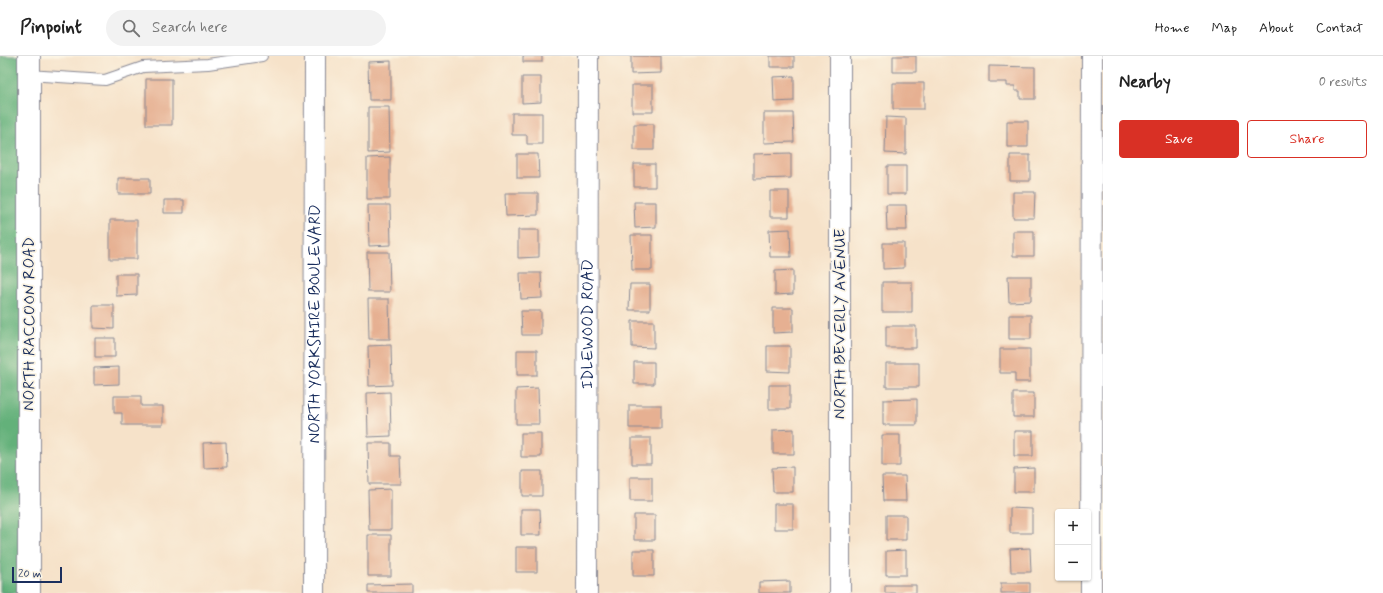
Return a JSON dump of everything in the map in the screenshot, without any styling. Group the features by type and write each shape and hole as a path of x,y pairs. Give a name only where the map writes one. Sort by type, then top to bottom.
{"street":[{"name":"NORTH YORKSHIRE BOULEVARD","path":"314,593 315,56"},
{"name":"IDLEWOOD ROAD","path":"588,56 588,593"},
{"name":"NORTH BEVERLY AVENUE","path":"840,56 840,593"},
{"path":"1091,593 1092,56"},
{"name":"NORTH RACCOON ROAD","path":"29,66 29,593"}],"lane":[{"path":"29,66 105,80 143,66 208,64 262,56"}],"green space":[{"path":"0,56 29,56 29,593 0,593"}],"building":[{"path":"523,56 542,56 542,62 523,62"},
{"path":"631,56 661,56 661,73 631,74"},
{"path":"770,56 794,56 794,67 770,67"},
{"path":"893,56 916,56 916,72 893,72"},
{"path":"391,61 391,100 369,100 368,62"},
{"path":"989,66 1035,67 1035,99 1020,99 1020,91 1015,91 1015,86 1007,86 1007,82 989,82"},
{"path":"794,76 794,101 774,102 773,77"},
{"path":"522,77 541,77 541,102 522,103"},
{"path":"146,79 172,79 172,125 146,125"},
{"path":"893,83 924,83 924,109 893,109"},
{"path":"632,85 653,85 653,112 632,112"},
{"path":"368,107 389,107 390,152 368,153"},
{"path":"512,113 542,113 542,144 527,144 527,135 512,135"},
{"path":"764,113 793,113 794,142 764,143"},
{"path":"886,117 906,118 906,154 885,153"},
{"path":"1007,121 1028,121 1028,147 1007,147"},
{"path":"634,124 654,124 654,150 634,150"},
{"path":"791,153 791,178 754,179 754,154"},
{"path":"517,154 538,154 539,178 517,178"},
{"path":"1010,155 1030,155 1030,181 1010,181"},
{"path":"390,157 390,199 367,199 367,158"},
{"path":"634,164 655,164 655,187 634,187"},
{"path":"887,166 906,166 906,194 887,194"},
{"path":"118,178 150,178 150,194 118,194"},
{"path":"770,191 789,191 789,217 770,217"},
{"path":"1013,192 1035,192 1034,218 1013,218"},
{"path":"505,193 538,193 538,215 506,216"},
{"path":"164,200 184,200 184,213 164,213"},
{"path":"634,202 656,202 656,227 635,228"},
{"path":"368,205 390,205 391,245 369,246"},
{"path":"886,205 906,205 907,230 887,230"},
{"path":"110,220 137,220 137,259 110,259"},
{"path":"790,229 791,257 770,257 769,230"},
{"path":"518,230 539,230 539,257 518,258"},
{"path":"1013,231 1034,231 1034,256 1013,256"},
{"path":"631,235 652,235 652,270 632,270"},
{"path":"883,243 904,243 904,268 883,269"},
{"path":"367,252 389,252 390,292 368,292"},
{"path":"793,270 793,294 775,295 775,271"},
{"path":"520,273 541,273 542,298 521,299"},
{"path":"116,274 137,274 137,295 116,296"},
{"path":"1008,276 1031,276 1031,301 1009,302"},
{"path":"882,282 912,282 912,312 882,312"},
{"path":"630,284 650,284 650,310 629,310"},
{"path":"368,299 389,299 390,339 369,339"},
{"path":"93,305 114,305 114,329 93,328"},
{"path":"773,308 793,308 793,332 773,333"},
{"path":"521,311 541,311 541,335 522,335"},
{"path":"1009,315 1031,315 1031,339 1009,339"},
{"path":"632,321 654,321 654,348 632,347"},
{"path":"886,326 916,326 916,348 886,348"},
{"path":"95,338 115,338 115,357 95,357"},
{"path":"391,345 392,385 369,386 368,346"},
{"path":"767,346 790,346 790,372 767,371"},
{"path":"1000,349 1030,349 1030,382 1015,382 1015,373 1000,373"},
{"path":"517,350 537,350 537,375 517,375"},
{"path":"634,362 654,362 654,384 634,384"},
{"path":"886,363 919,363 919,387 886,387"},
{"path":"119,367 119,384 94,385 94,368"},
{"path":"769,385 790,385 790,409 769,409"},
{"path":"538,388 539,424 516,424 516,389"},
{"path":"390,392 391,436 368,437 367,393"},
{"path":"1013,393 1034,393 1034,417 1013,417"},
{"path":"114,396 141,396 141,406 163,406 163,425 122,425 122,413 114,413"},
{"path":"917,399 917,425 883,425 883,400"},
{"path":"629,405 661,405 661,428 629,428"},
{"path":"794,429 794,454 773,454 773,430"},
{"path":"1014,431 1033,431 1033,456 1014,456"},
{"path":"521,433 541,433 541,457 521,457"},
{"path":"882,435 900,435 900,466 882,466"},
{"path":"632,438 651,438 651,464 632,464"},
{"path":"226,442 227,467 204,468 203,443"},
{"path":"368,443 391,443 391,456 400,456 401,484 369,484"},
{"path":"793,467 793,492 773,492 772,468"},
{"path":"1034,468 1034,492 1014,492 1014,469"},
{"path":"522,471 542,471 542,496 522,496"},
{"path":"882,476 905,476 906,501 883,501"},
{"path":"630,477 652,477 652,501 630,501"},
{"path":"391,489 391,530 369,530 368,490"},
{"path":"774,504 793,504 793,529 774,529"},
{"path":"1010,508 1032,509 1032,533 1010,533"},
{"path":"521,509 540,509 541,535 521,535"},
{"path":"634,515 655,515 655,540 634,540"},
{"path":"886,515 906,515 906,540 886,540"},
{"path":"368,535 391,535 391,576 368,576"},
{"path":"516,547 537,547 537,572 516,572"},
{"path":"1030,548 1031,572 1011,572 1010,549"},
{"path":"633,550 654,550 654,576 633,576"},
{"path":"906,550 906,575 886,575 886,551"},
{"path":"790,581 790,593 759,593 759,582"},
{"path":"1001,583 1030,583 1030,593 1001,593"},
{"path":"412,584 412,593 368,593 368,585"},
{"path":"885,585 916,585 916,593 885,593"}]}
